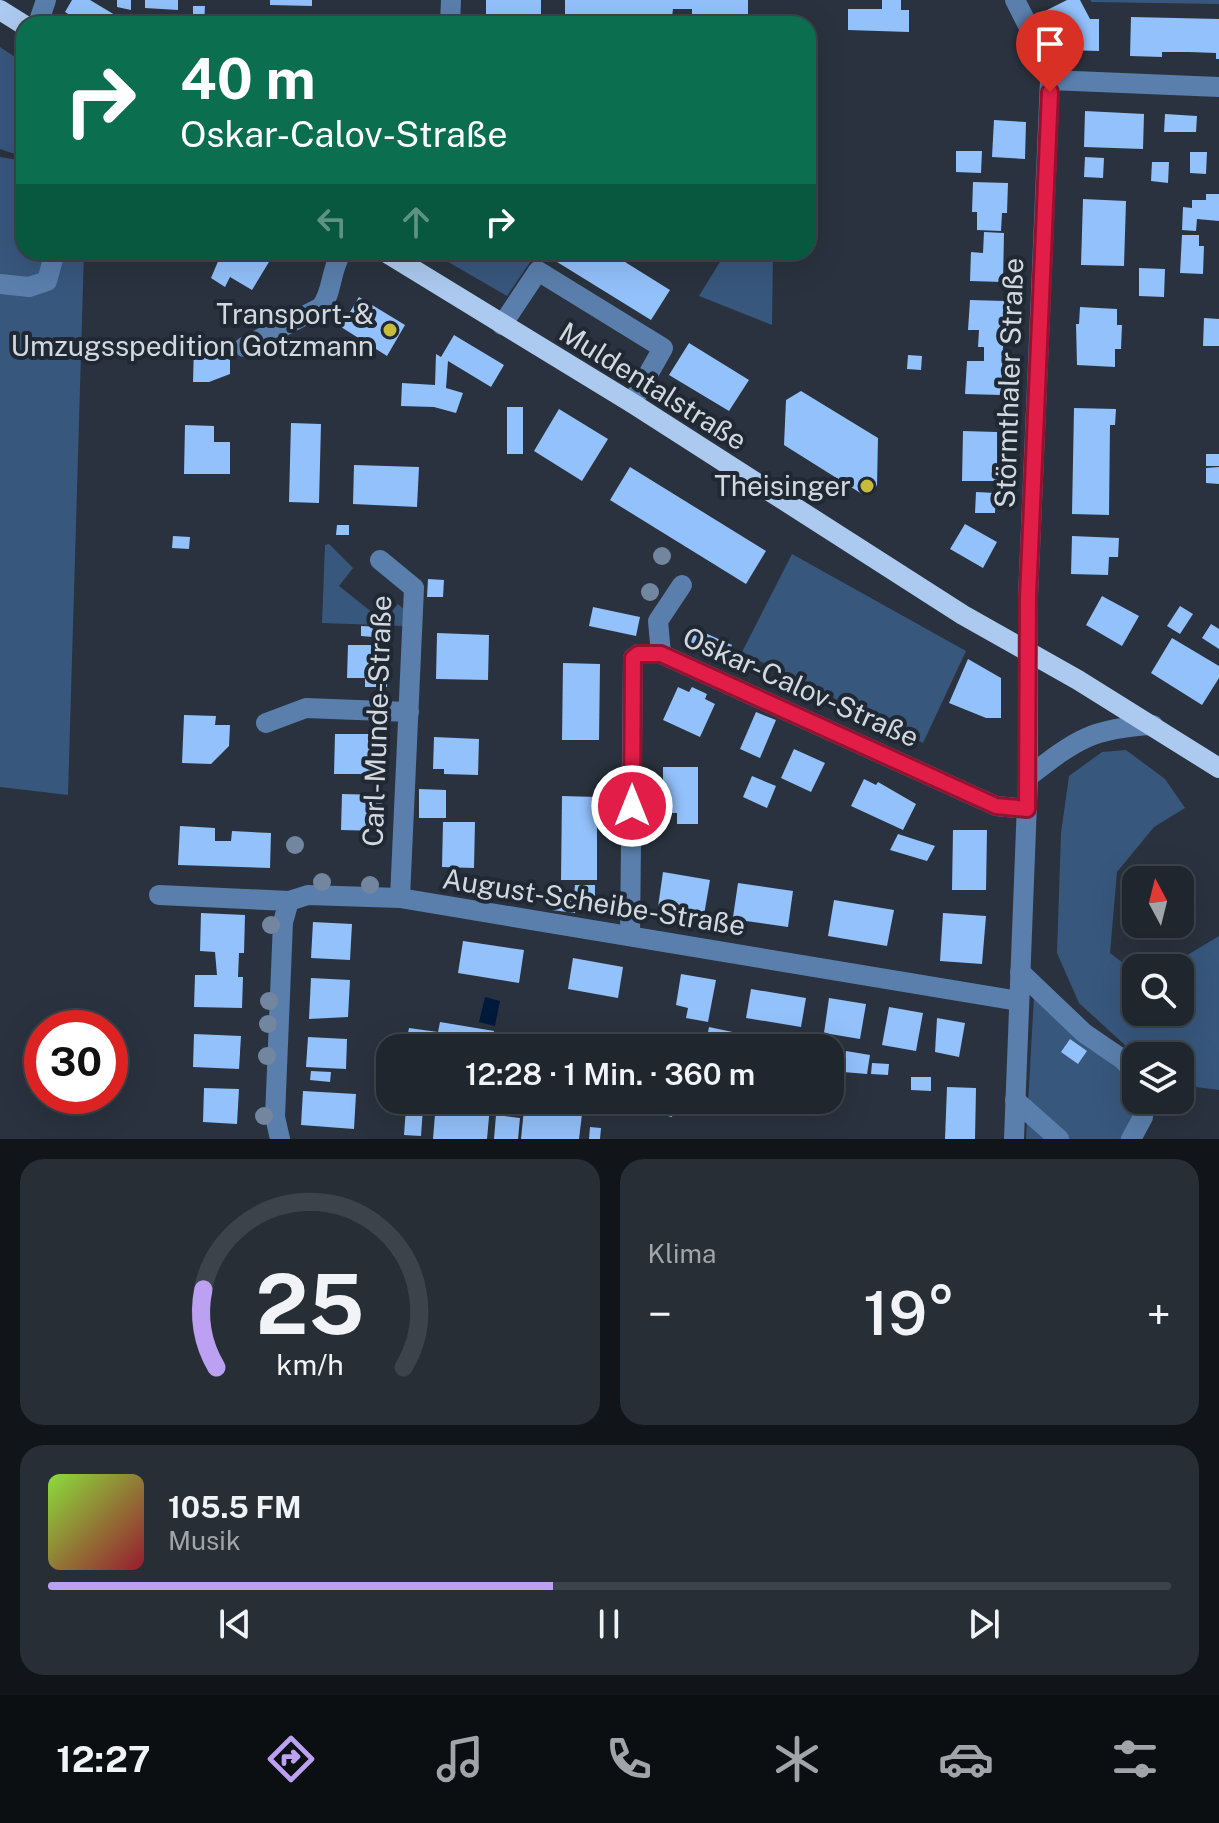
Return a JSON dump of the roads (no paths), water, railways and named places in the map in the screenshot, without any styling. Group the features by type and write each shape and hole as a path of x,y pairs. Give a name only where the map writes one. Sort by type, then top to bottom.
{"main road":[{"name":"Muldentalstraße","path":"398,260 632,403 883,565 1218,764"}],"street":[{"name":"Störmthaler Straße","path":"1014,1139 1050,80 1042,53 1015,0"},
{"path":"1050,80 1219,87"},
{"path":"0,284 29,287 47,281 53,260"},
{"path":"244,347 321,307 328,298 331,274 338,260"},
{"path":"502,325 538,271 663,348 632,403"},
{"name":"Carl-Munde-Straße","path":"380,560 414,588 400,898"},
{"path":"661,654 658,621 682,585"},
{"name":"Oskar-Calov-Straße","path":"630,936 633,658 638,654 661,654 983,801 996,806 1027,809"},
{"path":"266,723 306,708 409,712"},
{"path":"1028,777 1090,734 1115,727 1153,725"},
{"name":"August-Scheibe-Straße","path":"159,895 289,901 308,895 400,898 1018,1001"},
{"path":"280,1139 275,1117 283,922 289,901"},
{"path":"1020,972 1084,1033 1122,1059"},
{"path":"1015,1100 1059,1139"},
{"path":"1131,1139 1143,1114"}],"place":[{"name":"Transport- & Umzugsspedition Gotzmann","path":"390,330"},
{"name":"Theisinger","path":"867,486"}]}
